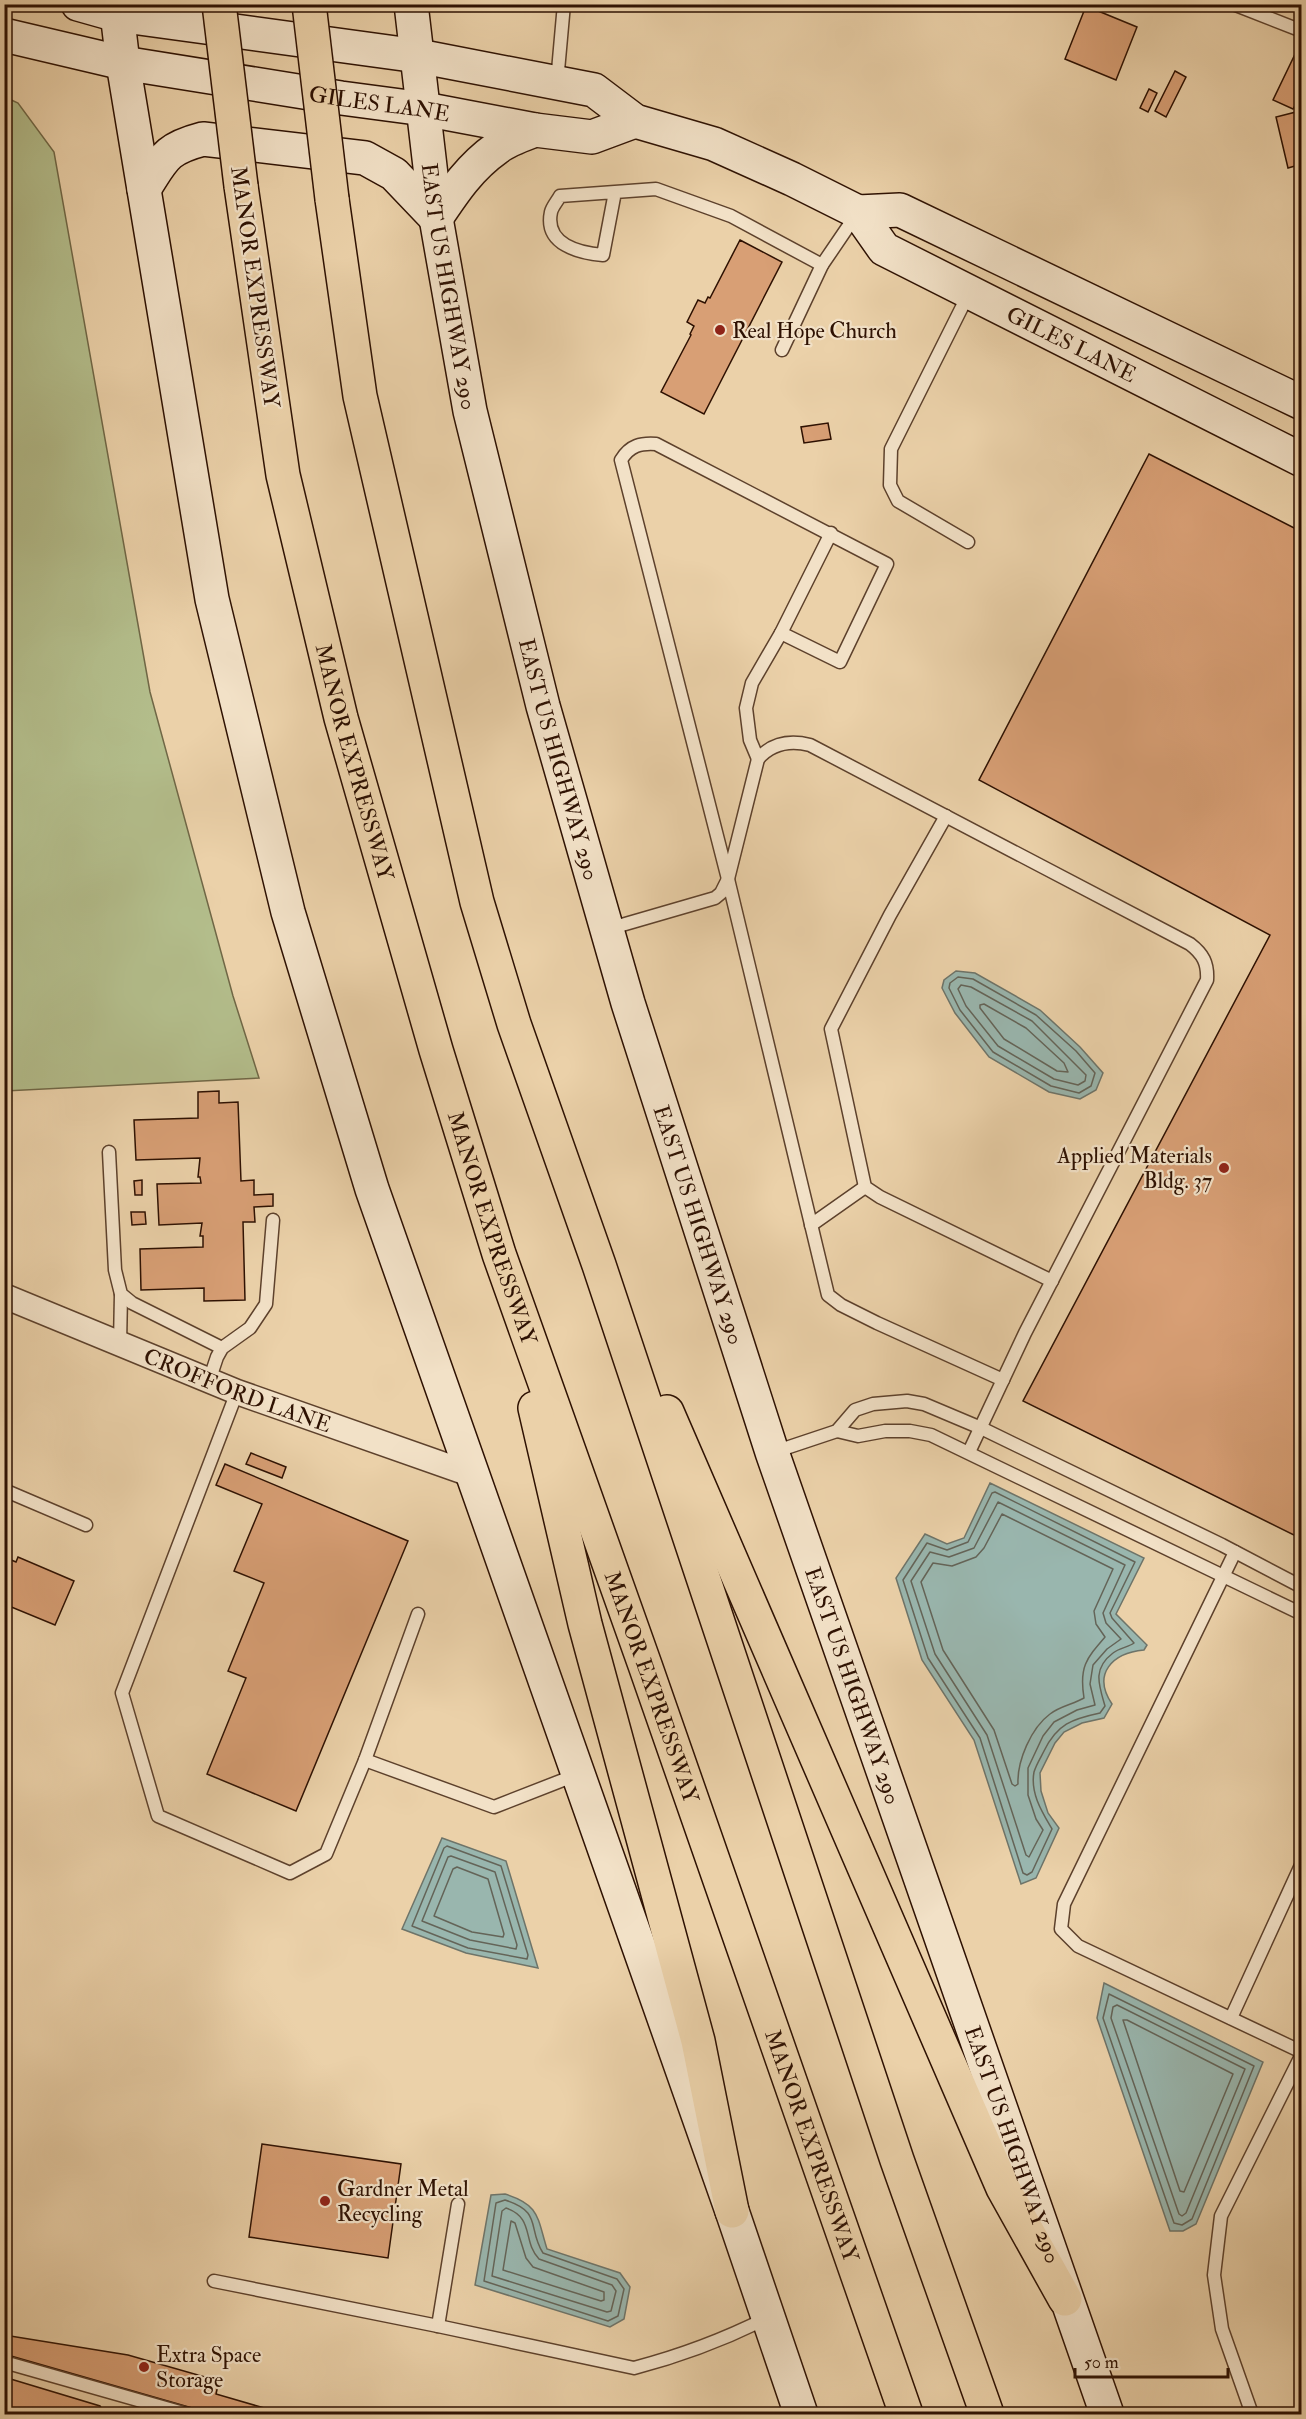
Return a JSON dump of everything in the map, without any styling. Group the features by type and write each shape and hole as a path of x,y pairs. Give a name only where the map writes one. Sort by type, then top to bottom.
{"highway":[{"name":"MANOR EXPRESSWAY","path":"219,4 241,186 283,476 341,718 429,1027 499,1254 645,1665 906,2415"},
{"path":"309,4 332,199 360,396 477,902 514,1024 599,1264 893,2149 987,2415"},
{"path":"499,1254 585,1624 698,2042 732,2211"},
{"path":"599,1264 696,1474 1004,2188 1065,2299"}],"main road":[{"name":"GILES LANE","path":"78,4 418,56 594,90 635,121 714,144 858,212 885,249 1302,460"},
{"name":"EAST US HIGHWAY 290","path":"411,4 436,218 470,411 543,706 628,1003 772,1452 1107,2415"},
{"path":"116,10 212,600 288,912 372,1189 732,2211 801,2415"},
{"name":"GILES LANE","path":"4,35 123,63 424,109 534,130 592,137 635,121"},
{"path":"144,189 165,156 180,145 203,139 365,158 394,174 436,218 462,179 478,163 498,146 534,130"},
{"name":"GILES LANE","path":"858,212 900,210 1302,403"}],"street":[{"name":"CROFFORD LANE","path":"4,1296 237,1392 473,1475"}],"lane":[{"path":"557,83 564,4"},
{"path":"1233,4 1302,31"},
{"path":"615,192 603,255 583,253 563,245 552,227 551,212 560,195 656,189 731,216 822,265"},
{"path":"782,350 822,265 858,212"},
{"path":"968,542 898,501 890,485 890,464 891,449 969,292"},
{"path":"780,633 840,662 887,564 656,444 640,443 626,452 621,459 728,879 828,1295 841,1305 1003,1380"},
{"path":"758,759 750,740 746,708 752,683 831,533"},
{"path":"607,929 715,898 721,893 728,879 758,759 775,746 796,741 810,745 1190,944 1199,951 1208,968 1207,980 1052,1281 969,1452"},
{"path":"946,816 890,915 831,1029 865,1187 880,1197 1052,1281"},
{"path":"109,1152 115,1270 121,1294 120,1344"},
{"path":"811,1225 865,1187"},
{"path":"209,1381 222,1348 250,1328 266,1304 273,1220"},
{"path":"121,1294 132,1303 222,1348"},
{"path":"237,1392 123,1693 158,1816 290,1873 326,1854 365,1760 418,1614"},
{"path":"837,1431 855,1410 891,1402 924,1404 981,1428 1302,1587"},
{"path":"772,1452 837,1431 858,1436 885,1431 909,1431 931,1435 1302,1614"},
{"path":"4,1490 86,1525"},
{"path":"1235,1552 1064,1904 1061,1929 1078,1946 1302,2053 1221,2216 1214,2276 1222,2329 1252,2415"},
{"path":"365,1760 494,1807 577,1774"},
{"path":"1231,2018 1302,1863"},
{"path":"438,2326 458,2204"},
{"path":"214,2281 634,2368 676,2356 768,2318"},
{"path":"4,2362 187,2415"}],"green space":[{"path":"5,97 18,103 54,152 150,692 233,996 259,1078 5,1091"}],"water":[{"path":"956,971 975,973 1040,1010 1080,1047 1103,1073 1096,1090 1080,1099 1049,1092 989,1057 955,1013 942,988 944,980"},
{"path":"990,1483 1144,1558 1116,1614 1147,1645 1144,1650 1123,1655 1108,1667 1104,1683 1112,1704 1104,1718 1082,1723 1064,1732 1055,1743 1040,1773 1041,1791 1048,1813 1059,1828 1036,1878 1021,1884 974,1740 922,1660 896,1578 925,1534 947,1544 964,1538"},
{"path":"442,1838 506,1861 538,1968 466,1953 402,1929"},
{"path":"1104,1983 1263,2062 1196,2224 1183,2231 1170,2231 1097,2018"},
{"path":"505,2194 531,2208 539,2220 547,2249 620,2273 630,2287 624,2319 610,2327 475,2285 491,2195"}],"building":[{"path":"1086,6 1137,27 1116,80 1065,59"},
{"path":"1298,48 1302,50 1302,93 1293,109 1273,100"},
{"path":"1175,71 1186,77 1166,117 1155,111"},
{"path":"1149,89 1157,93 1148,112 1140,108"},
{"path":"1296,112 1302,133 1302,164 1288,168 1276,117"},
{"name":"Real Hope Church","path":"740,240 782,262 704,414 661,392 691,335 694,326 687,322 698,300 705,303 708,297 710,298"},
{"path":"828,423 831,439 804,443 801,427"},
{"name":"Applied Materials Bldg. 37","path":"1149,454 1302,532 1302,1539 1023,1401 1270,935 979,780"},
{"path":"219,1091 219,1103 238,1102 241,1181 254,1180 254,1195 273,1194 273,1206 254,1207 255,1222 243,1222 245,1300 204,1301 204,1288 141,1290 140,1249 203,1247 203,1236 200,1236 202,1223 159,1225 157,1184 201,1183 198,1177 200,1158 136,1160 134,1120 198,1118 198,1092"},
{"path":"142,1180 142,1195 135,1195 134,1181"},
{"path":"131,1212 145,1212 146,1224 132,1225"},
{"path":"251,1453 286,1467 282,1478 246,1464"},
{"path":"225,1464 408,1541 296,1811 207,1774 246,1678 228,1671 264,1583 234,1571 262,1504 216,1485"},
{"path":"4,1557 16,1562 18,1557 74,1581 55,1625 4,1604"},
{"name":"Gardner Metal Recycling","path":"262,2144 401,2164 388,2258 249,2237"},
{"path":"4,2335 128,2355 219,2381 216,2394 285,2414 213,2414 4,2354"},
{"path":"4,2377 100,2406 105,2414 4,2414"}],"place":[{"name":"Real Hope Church","path":"720,330"},
{"name":"Applied Materials Bldg. 37","path":"1224,1168"},
{"name":"Gardner Metal Recycling","path":"325,2201"},
{"name":"Extra Space Storage","path":"144,2367"}]}
